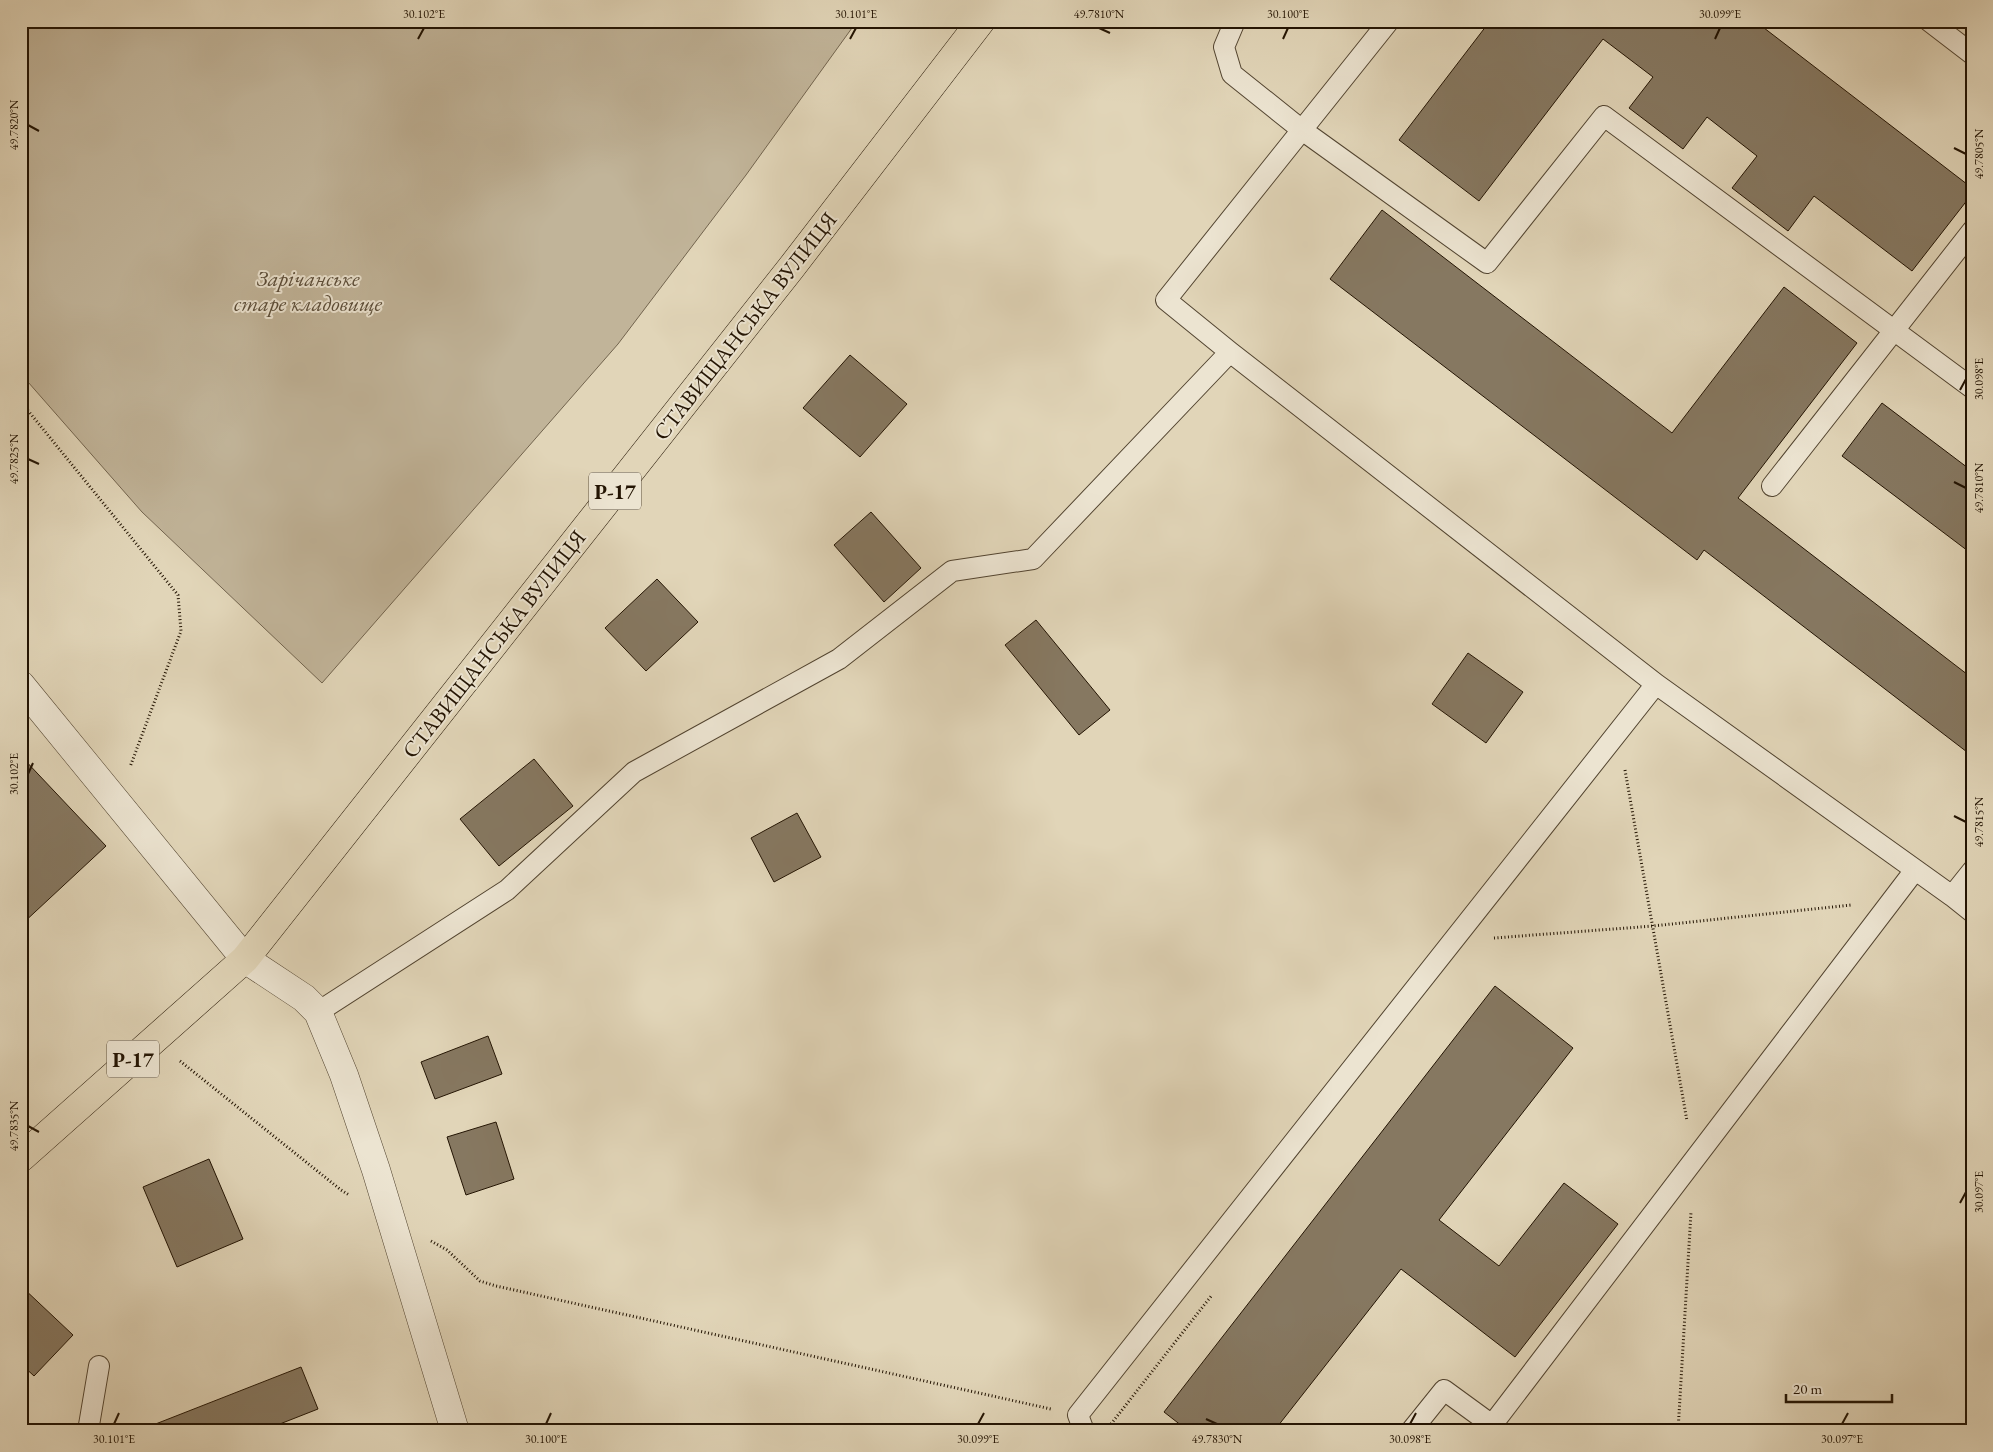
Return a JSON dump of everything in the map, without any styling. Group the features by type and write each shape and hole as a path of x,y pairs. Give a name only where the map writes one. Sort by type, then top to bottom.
{"main road":[{"name":"СТАВИЩАНСЬКА ВУЛИЦЯ","path":"21,1158 245,959 791,268 981,21"}],"street":[{"path":"21,685 245,959 304,998 318,1012 344,1075 455,1431"}],"lane":[{"path":"1235,21 1224,47 1232,74 1302,130 1487,263 1604,116 1972,388"},
{"path":"1389,21 1166,300 1656,684 1972,912"},
{"path":"1928,21 1972,54"},
{"path":"1772,486 1892,330 1972,231"},
{"path":"318,1012 507,890 634,772 839,659 952,571 1033,560 1230,352"},
{"path":"1081,1423 1656,684"},
{"path":"1411,1431 1444,1390 1492,1425 1915,870"},
{"path":"1952,896 1972,871"},
{"path":"88,1431 99,1366"}],"path":[{"path":"21,402 178,596 182,631 117,802"},
{"path":"1618,731 1694,1159"},
{"path":"1494,938 1653,926 1891,901"},
{"path":"154,1040 341,1190 447,1250 480,1281 1081,1423"},
{"path":"1678,1431 1691,1209"}],"green space":[{"name":"Зарічанське старе кладовище","path":"21,21 857,21 746,175 618,344 322,683 142,512 21,374"}],"building":[{"path":"1490,21 1755,21 1972,188 1972,194 1912,271 1814,196 1788,231 1732,188 1757,156 1707,117 1683,149 1629,108 1653,77 1603,39 1479,201 1399,140"},
{"path":"1382,210 1672,433 1784,287 1857,343 1738,498 1972,678 1972,745 1967,752 1704,550 1697,560 1330,279"},
{"path":"850,355 907,404 860,457 803,408"},
{"path":"1882,403 1972,471 1972,554 1842,456"},
{"path":"871,512 921,568 884,602 834,545"},
{"path":"657,579 698,622 646,671 605,628"},
{"path":"1036,620 1110,710 1079,735 1005,645"},
{"path":"1468,653 1523,692 1486,743 1432,704"},
{"path":"21,756 106,846 21,925"},
{"path":"534,759 573,806 499,866 460,819"},
{"path":"797,813 821,857 774,882 751,838"},
{"path":"1495,986 1573,1048 1439,1220 1499,1266 1564,1183 1618,1224 1515,1357 1401,1269 1274,1431 1179,1431 1182,1426 1164,1412"},
{"path":"488,1036 502,1074 435,1099 421,1062"},
{"path":"496,1122 514,1179 466,1195 447,1137"},
{"path":"209,1159 243,1239 177,1267 143,1187"},
{"path":"21,1286 73,1335 34,1376 21,1364"},
{"path":"301,1367 318,1409 262,1431 156,1431 153,1425"}]}
